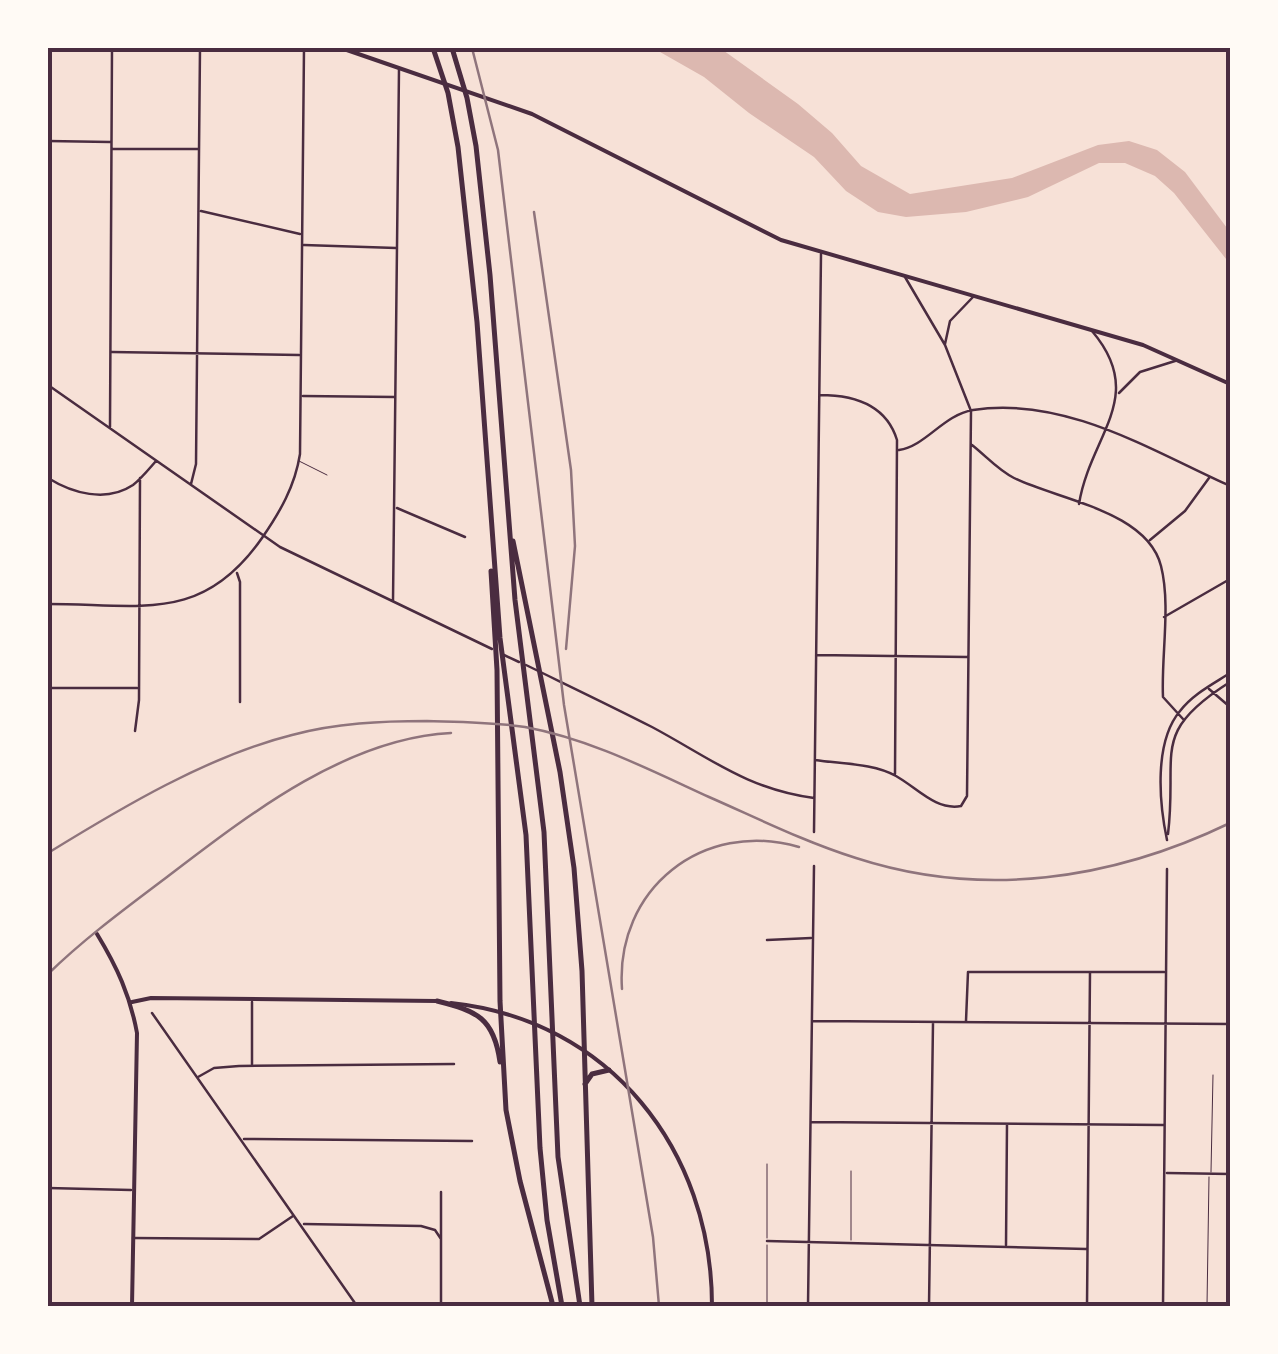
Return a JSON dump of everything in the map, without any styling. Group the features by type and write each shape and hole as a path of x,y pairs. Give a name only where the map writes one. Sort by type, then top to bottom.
{"highway":[{"path":"434,48 458,147 477,322 500,638 526,836 542,1166 562,1306"},
{"path":"452,48 467,98 488,256 510,536 544,832 558,1157 580,1306"},
{"path":"490,498 505,1096"},
{"path":"510,536 516,548 569,831 582,971 592,1306"},
{"path":"437,1001 471,1011 488,1025 498,1043 520,1181 553,1306"},
{"path":"584,1087 592,1074 609,1070"}],"main road":[{"path":"341,48 517,107 774,238 1143,345 1230,384"},
{"path":"97,934 132,1002 137,1054 132,1306"},
{"path":"132,1002 151,998 437,1001 501,1011 568,1040 609,1070 670,1142 695,1194 710,1257 712,1306"}],"street":[{"path":"110,428 112,48"},
{"path":"190,485 196,464 200,48"},
{"path":"48,604 162,604 196,598 237,572 284,506 299,461 304,48"},
{"path":"366,56 369,48"},
{"path":"393,602 399,67"},
{"path":"48,142 112,142"},
{"path":"112,149 199,150"},
{"path":"198,210 302,234"},
{"path":"302,246 398,248"},
{"path":"814,832 821,253"},
{"path":"815,760 895,776 926,797 950,807 961,806 967,796 970,410 945,346 904,277"},
{"path":"945,346 950,321 974,297"},
{"path":"1091,330 1114,365 1118,394"},
{"path":"110,352 300,355"},
{"path":"1080,504 1085,480 1118,394 1140,372 1156,364 1178,361"},
{"path":"48,386 263,536 577,690 756,785 777,793 814,798"},
{"path":"819,395 856,398 876,408 894,430 899,450 895,776"},
{"path":"300,396 397,397"},
{"path":"899,450 970,410 1026,409 1105,429 1230,486"},
{"path":"970,444 1016,480 1124,522 1149,541 1162,571 1163,698 1183,718"},
{"path":"48,478 66,490 92,495 121,490 156,461"},
{"path":"1149,541 1185,511 1210,477"},
{"path":"135,731 140,478"},
{"path":"396,507 465,537"},
{"path":"237,572 240,702"},
{"path":"1163,618 1230,579"},
{"path":"816,656 968,657"},
{"path":"1230,673 1177,714 1166,738 1163,758 1167,840 1171,752 1183,718 1230,682"},
{"path":"48,688 138,688"},
{"path":"1208,688 1230,708"},
{"path":"808,1306 814,866"},
{"path":"1163,1306 1167,869"},
{"path":"767,940 812,938"},
{"path":"1087,1306 1090,972"},
{"path":"966,1023 966,973 1166,972"},
{"path":"252,999 252,1065"},
{"path":"152,1012 357,1306"},
{"path":"812,1021 1230,1024"},
{"path":"930,1306 933,1022"},
{"path":"198,1077 214,1068 252,1065 454,1064"},
{"path":"810,1122 1165,1125"},
{"path":"1006,1247 1007,1124"},
{"path":"240,1139 472,1141"},
{"path":"1164,1173 1230,1174"},
{"path":"48,1188 133,1190"},
{"path":"440,1306 441,1192"},
{"path":"132,1238 259,1239 294,1215"},
{"path":"300,1224 421,1226 435,1230 441,1239"},
{"path":"767,1241 1088,1249"}],"lane":[{"path":"299,461 327,474"},
{"path":"1207,1306 1213,1075"},
{"path":"767,1164 767,1306"},
{"path":"851,1171 851,1243"}],"shaded area":[{"path":"653,48 720,48 798,104 832,133 861,166 910,194 1012,178 1098,145 1129,141 1157,150 1185,172 1230,232 1230,264 1174,193 1155,176 1125,163 1099,163 1028,197 966,212 906,217 878,212 846,191 814,157 704,77"}],"railway":[{"path":"472,48 498,150 564,705 653,1237 659,1306"},
{"path":"534,212 571,470 575,546 566,649"},
{"path":"48,853 135,801 260,744 342,725 393,721 489,723 549,732 619,756 837,852 903,871 951,878 999,880 1093,870 1185,843 1230,823"},
{"path":"48,974 198,854 300,784 374,749 412,738 451,733"},
{"path":"622,989 624,953 633,921 650,893 672,870 699,853 730,843 764,841 799,847"}]}
